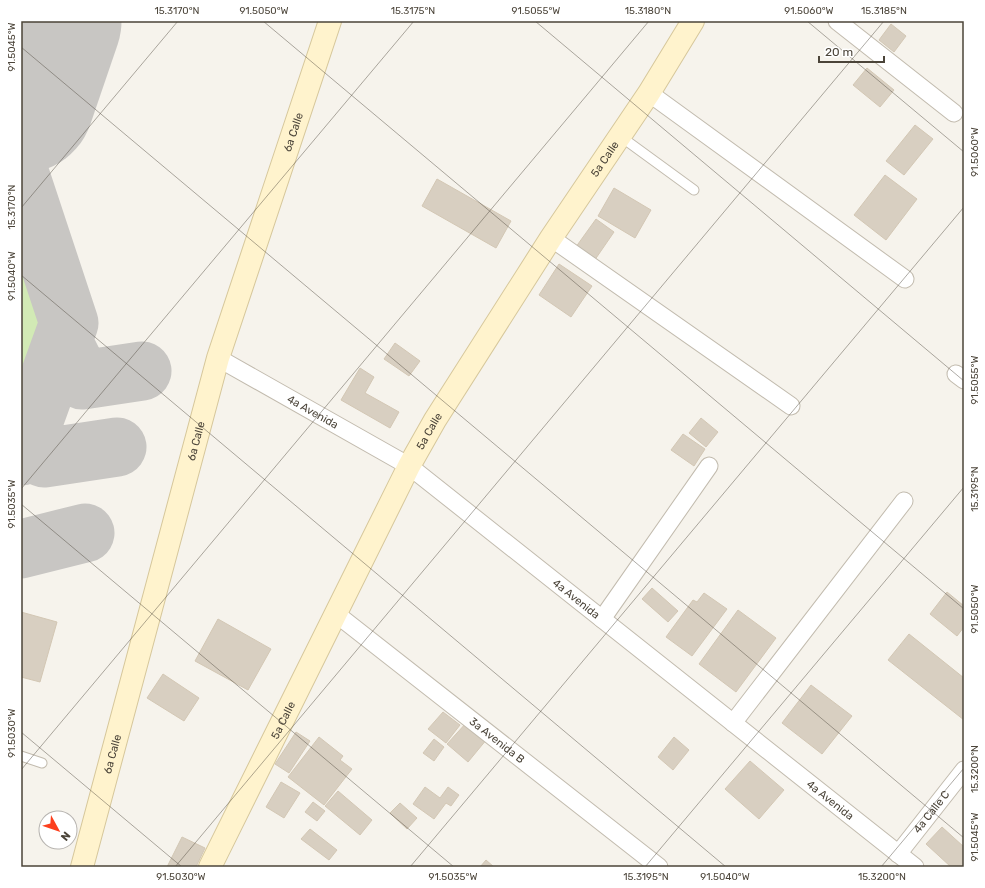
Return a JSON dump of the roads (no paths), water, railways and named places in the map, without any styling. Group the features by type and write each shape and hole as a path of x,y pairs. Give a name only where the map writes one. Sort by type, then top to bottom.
{"main road":[{"name":"6a Calle","path":"82,867 218,358 330,21"},
{"name":"5a Calle","path":"210,867 335,613 409,466 435,420 551,238 649,93 693,21"}],"street":[{"path":"837,21 954,113"},
{"path":"649,93 905,279"},
{"path":"551,238 791,406"},
{"name":"4a Avenida","path":"218,358 409,466 915,867"},
{"path":"602,619 709,466"},
{"path":"733,723 904,501"},
{"name":"3a Avenida B","path":"335,613 659,867"},
{"name":"4a Calle C","path":"898,854 964,770"}],"lane":[{"path":"620,136 694,190"},
{"path":"21,756 42,764"}]}
